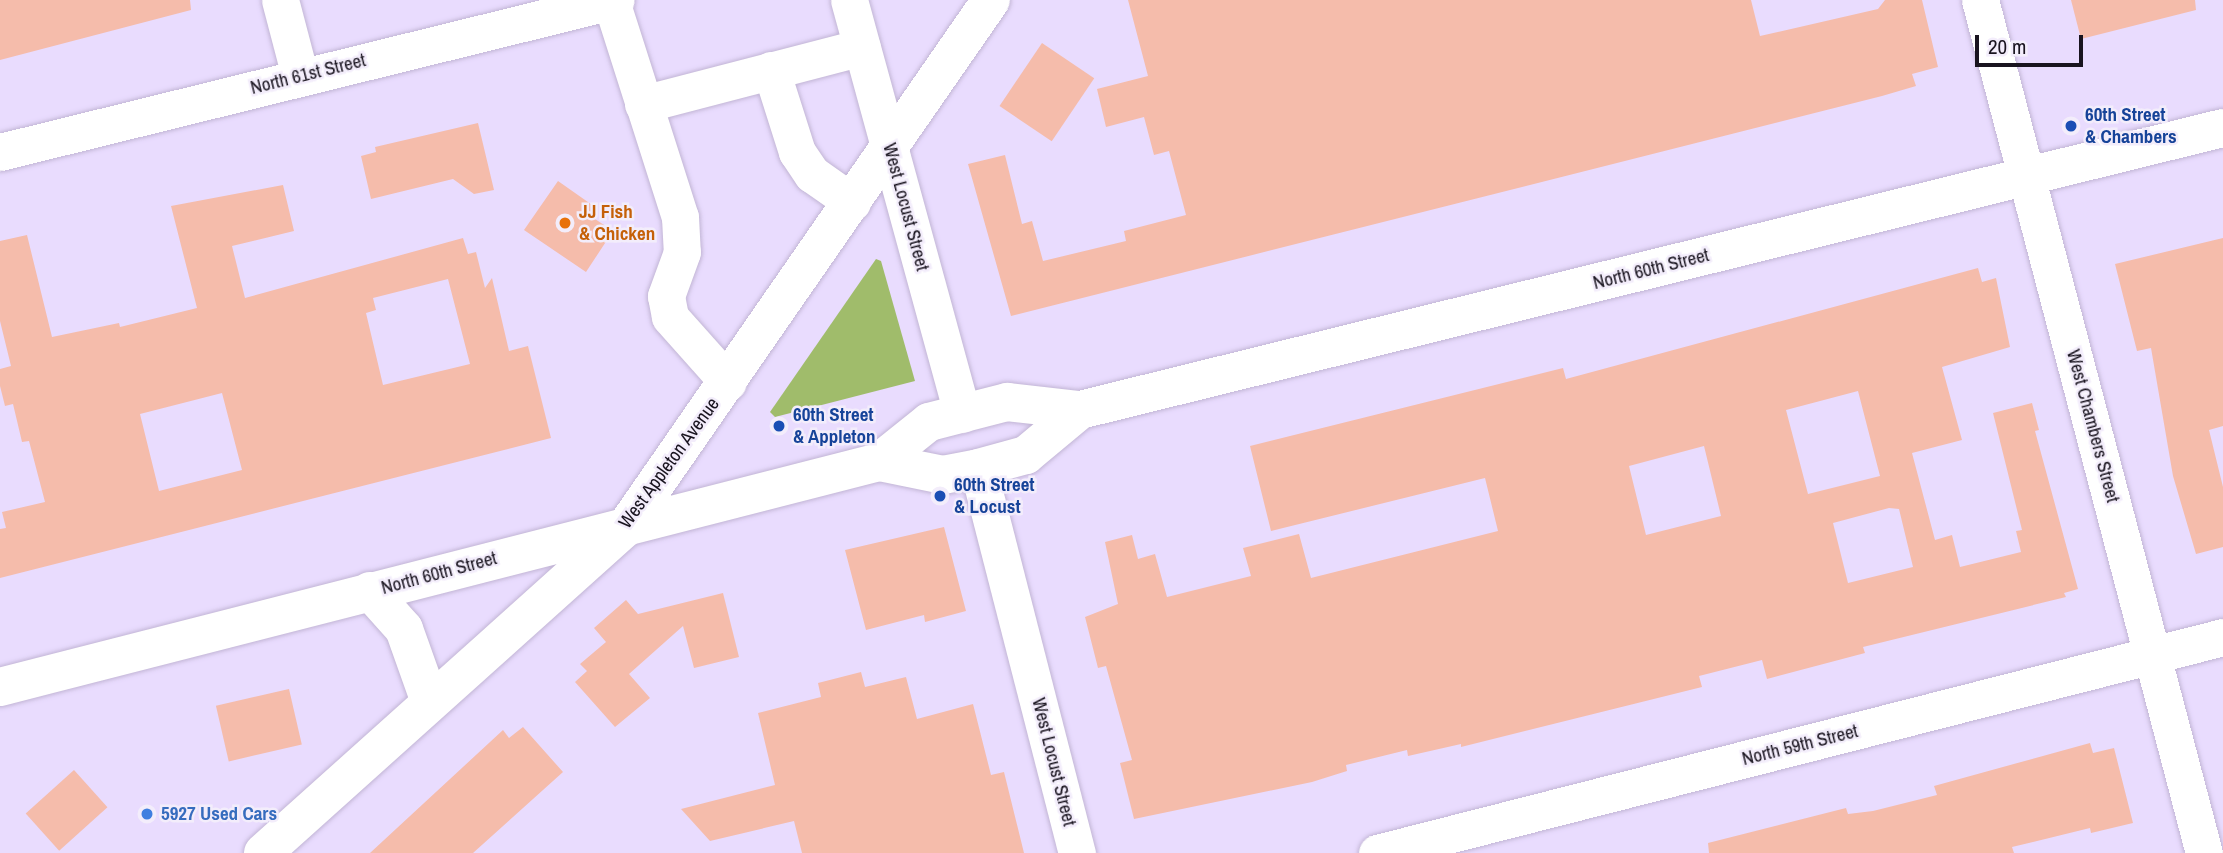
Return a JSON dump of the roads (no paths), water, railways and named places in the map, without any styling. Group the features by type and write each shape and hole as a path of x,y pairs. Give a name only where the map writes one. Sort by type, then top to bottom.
{"main road":[{"name":"West Appleton Avenue","path":"263,853 625,528 852,202 888,143 991,0"},
{"name":"North 60th Street","path":"0,687 879,462 929,422 1007,402 1080,410 2223,128"},
{"name":"North 60th Street","path":"879,462 943,475 978,468 1026,455 1080,410"},
{"path":"370,591 404,629 430,702"}],"street":[{"path":"280,0 300,76"},
{"name":"West Locust Street","path":"849,0 962,414"},
{"name":"West Chambers Street","path":"1980,0 2154,654 2204,853"},
{"path":"595,3 643,104 680,217 682,252 666,296 670,317 728,382"},
{"name":"North 61st Street","path":"0,152 595,3"},
{"path":"643,104 862,47"},
{"path":"771,70 797,152 812,174 852,202"},
{"name":"West Locust Street","path":"978,468 1077,853"},
{"name":"North 59th Street","path":"1377,853 2223,638"}],"place":[{"name":"60th Street & Chambers","path":"2071,126"},
{"name":"JJ Fish & Chicken","path":"565,223"},
{"name":"60th Street & Appleton","path":"779,426"},
{"name":"60th Street & Locust","path":"940,496"},
{"name":"5927 Used Cars","path":"147,814"}]}
